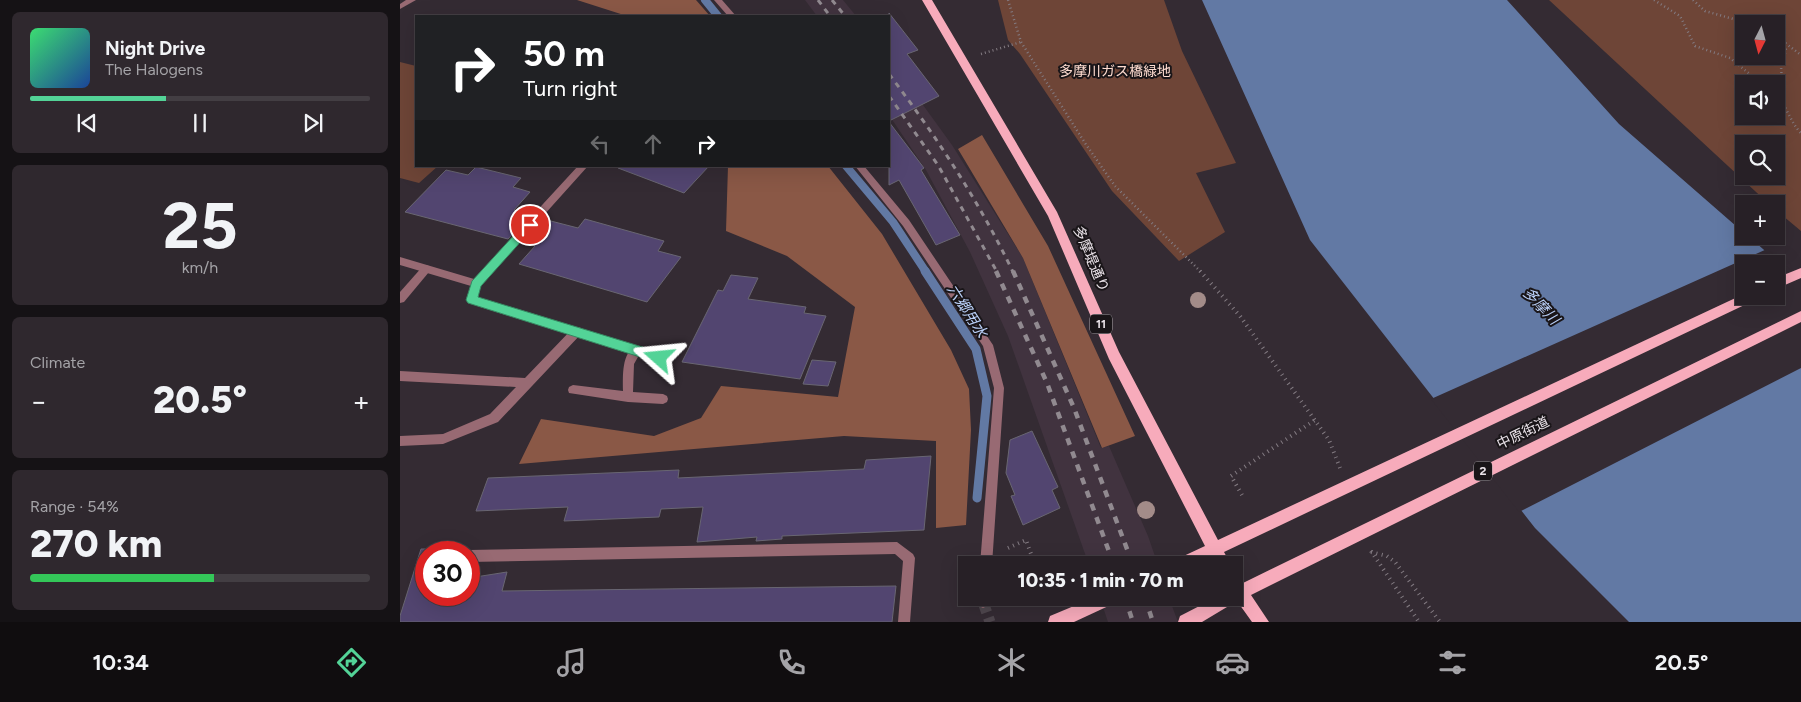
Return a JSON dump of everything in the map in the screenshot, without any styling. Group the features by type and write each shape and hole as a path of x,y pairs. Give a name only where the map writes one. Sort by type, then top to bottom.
{"main road":[{"name":"多摩堤通り","path":"927,0 1053,215 1071,252 1114,355 1191,500 1218,556"},
{"path":"1785,280 1801,273"},
{"name":"中原街道","path":"1199,556 1735,303"},
{"name":"中原街道","path":"1243,588 1801,316"},
{"path":"1243,602 1261,622"},
{"path":"1056,622 1092,606"},
{"name":"中原街道","path":"1186,622 1212,606"}],"street":[{"path":"400,7 412,0"},
{"path":"718,0 731,15"},
{"path":"583,167 476,284 472,300 659,358"},
{"path":"860,167 906,223 988,345 999,388 986,556"},
{"path":"400,261 476,284"},
{"path":"400,299 426,268"},
{"path":"400,441 442,439 494,418 577,331"},
{"path":"628,397 629,364 637,350"},
{"path":"400,376 527,383"},
{"path":"573,390 663,399"},
{"path":"480,556 897,548 909,558 904,622"}],"path":[{"path":"1008,0 1021,42 1085,143 1115,186 1187,256 1240,316 1329,440 1343,477"},
{"path":"1654,0 1680,16 1695,46 1730,58 1751,75"},
{"path":"1693,0 1705,10 1735,19"},
{"path":"975,56 1021,42"},
{"path":"1785,43 1801,55"},
{"path":"1785,106 1793,127 1801,133"},
{"path":"1242,495 1231,476 1315,420"},
{"path":"996,556 1026,540 1032,556"},
{"path":"1367,542 1371,552 1419,622"},
{"path":"1371,552 1387,556 1395,562 1440,622"}],"shaded area":[{"path":"577,0 696,0 709,15 624,15"},
{"path":"805,0 843,0 855,15 816,15"},
{"path":"890,59 952,145 1023,258 1101,448 1109,446 1155,556 1086,556 1008,336 970,252 926,170 890,116"},
{"path":"982,135 1048,246 1135,436 1102,448 1023,258 958,149"},
{"path":"728,167 829,167 882,234 951,350 969,389 971,430 966,525 936,528 936,441 844,436 519,464 541,419 654,436 701,418 721,386 838,397 855,307 787,256 726,231"},
{"path":"1103,606 1172,606 1178,622 1108,622"}],"green space":[{"name":"多摩川ガス橋緑地","path":"998,0 1164,0 1182,51 1236,163 1196,173 1225,232 1179,261 1112,191 1020,54 1008,40"},
{"path":"1549,0 1801,0 1801,231 1785,218 1785,195 1759,195 1749,185 1785,185 1785,135 1735,135 1735,172"},
{"path":"400,62 415,66 415,167 437,167 419,183 400,178"}],"water":[{"name":"多摩川","path":"1202,0 1507,0 1619,124 1735,225 1735,245 1758,245 1770,255 1735,255 1735,305 1785,305 1785,268 1801,282 1801,622 1629,622 1535,528 1310,240"}],"pier":[{"path":"1767,249 1774,255 1754,255"},
{"path":"1735,263 1735,305 1785,305 1785,265 1801,279 1801,368 1519,512 1431,399"}],"building":[{"path":"889,13 918,50 907,54 939,96 890,120 890,15"},
{"path":"890,123 924,168 921,170 960,235 936,245 899,180 889,185"},
{"path":"476,167 521,178 513,187 530,192 514,210 530,215 508,239 405,212 446,170 468,175"},
{"path":"618,167 708,167 684,193"},
{"path":"543,219 578,228 585,219 664,241 658,251 681,257 647,302 519,264 535,246 522,242"},
{"path":"731,275 758,278 748,299 806,307 804,313 826,316 800,379 682,362 718,290 723,291"},
{"path":"812,360 836,362 828,386 803,384"},
{"path":"1032,431 1058,487 1052,490 1060,508 1023,525 1011,496 1015,495 1006,473 1010,440"},
{"path":"931,456 924,530 782,536 782,539 756,541 757,537 697,542 703,507 661,509 659,517 564,521 568,507 476,511 488,478 679,470 678,478 864,469 866,460"},
{"path":"415,568 415,606 480,606 480,576 507,572 502,591 896,586 892,622 400,622 400,616"}],"waterway":[{"name":"六郷用水","path":"705,0 717,15"},
{"name":"六郷用水","path":"847,167 893,222 926,272"},
{"name":"六郷用水","path":"925,271 976,349 987,396 977,498"}],"tunnel":[{"path":"984,606 990,622"}],"railway":[{"path":"818,0 829,15"},
{"path":"832,0 844,15"},
{"path":"890,75 956,170 986,220 1013,272"},
{"path":"890,97 938,165 997,272"},
{"path":"996,271 1047,383 1111,556"},
{"path":"1013,271 1074,408 1130,556"},
{"path":"1128,606 1133,622"},
{"path":"1148,606 1153,622"}],"route":[{"path":"530,225 476,284 472,300 659,358"}]}
